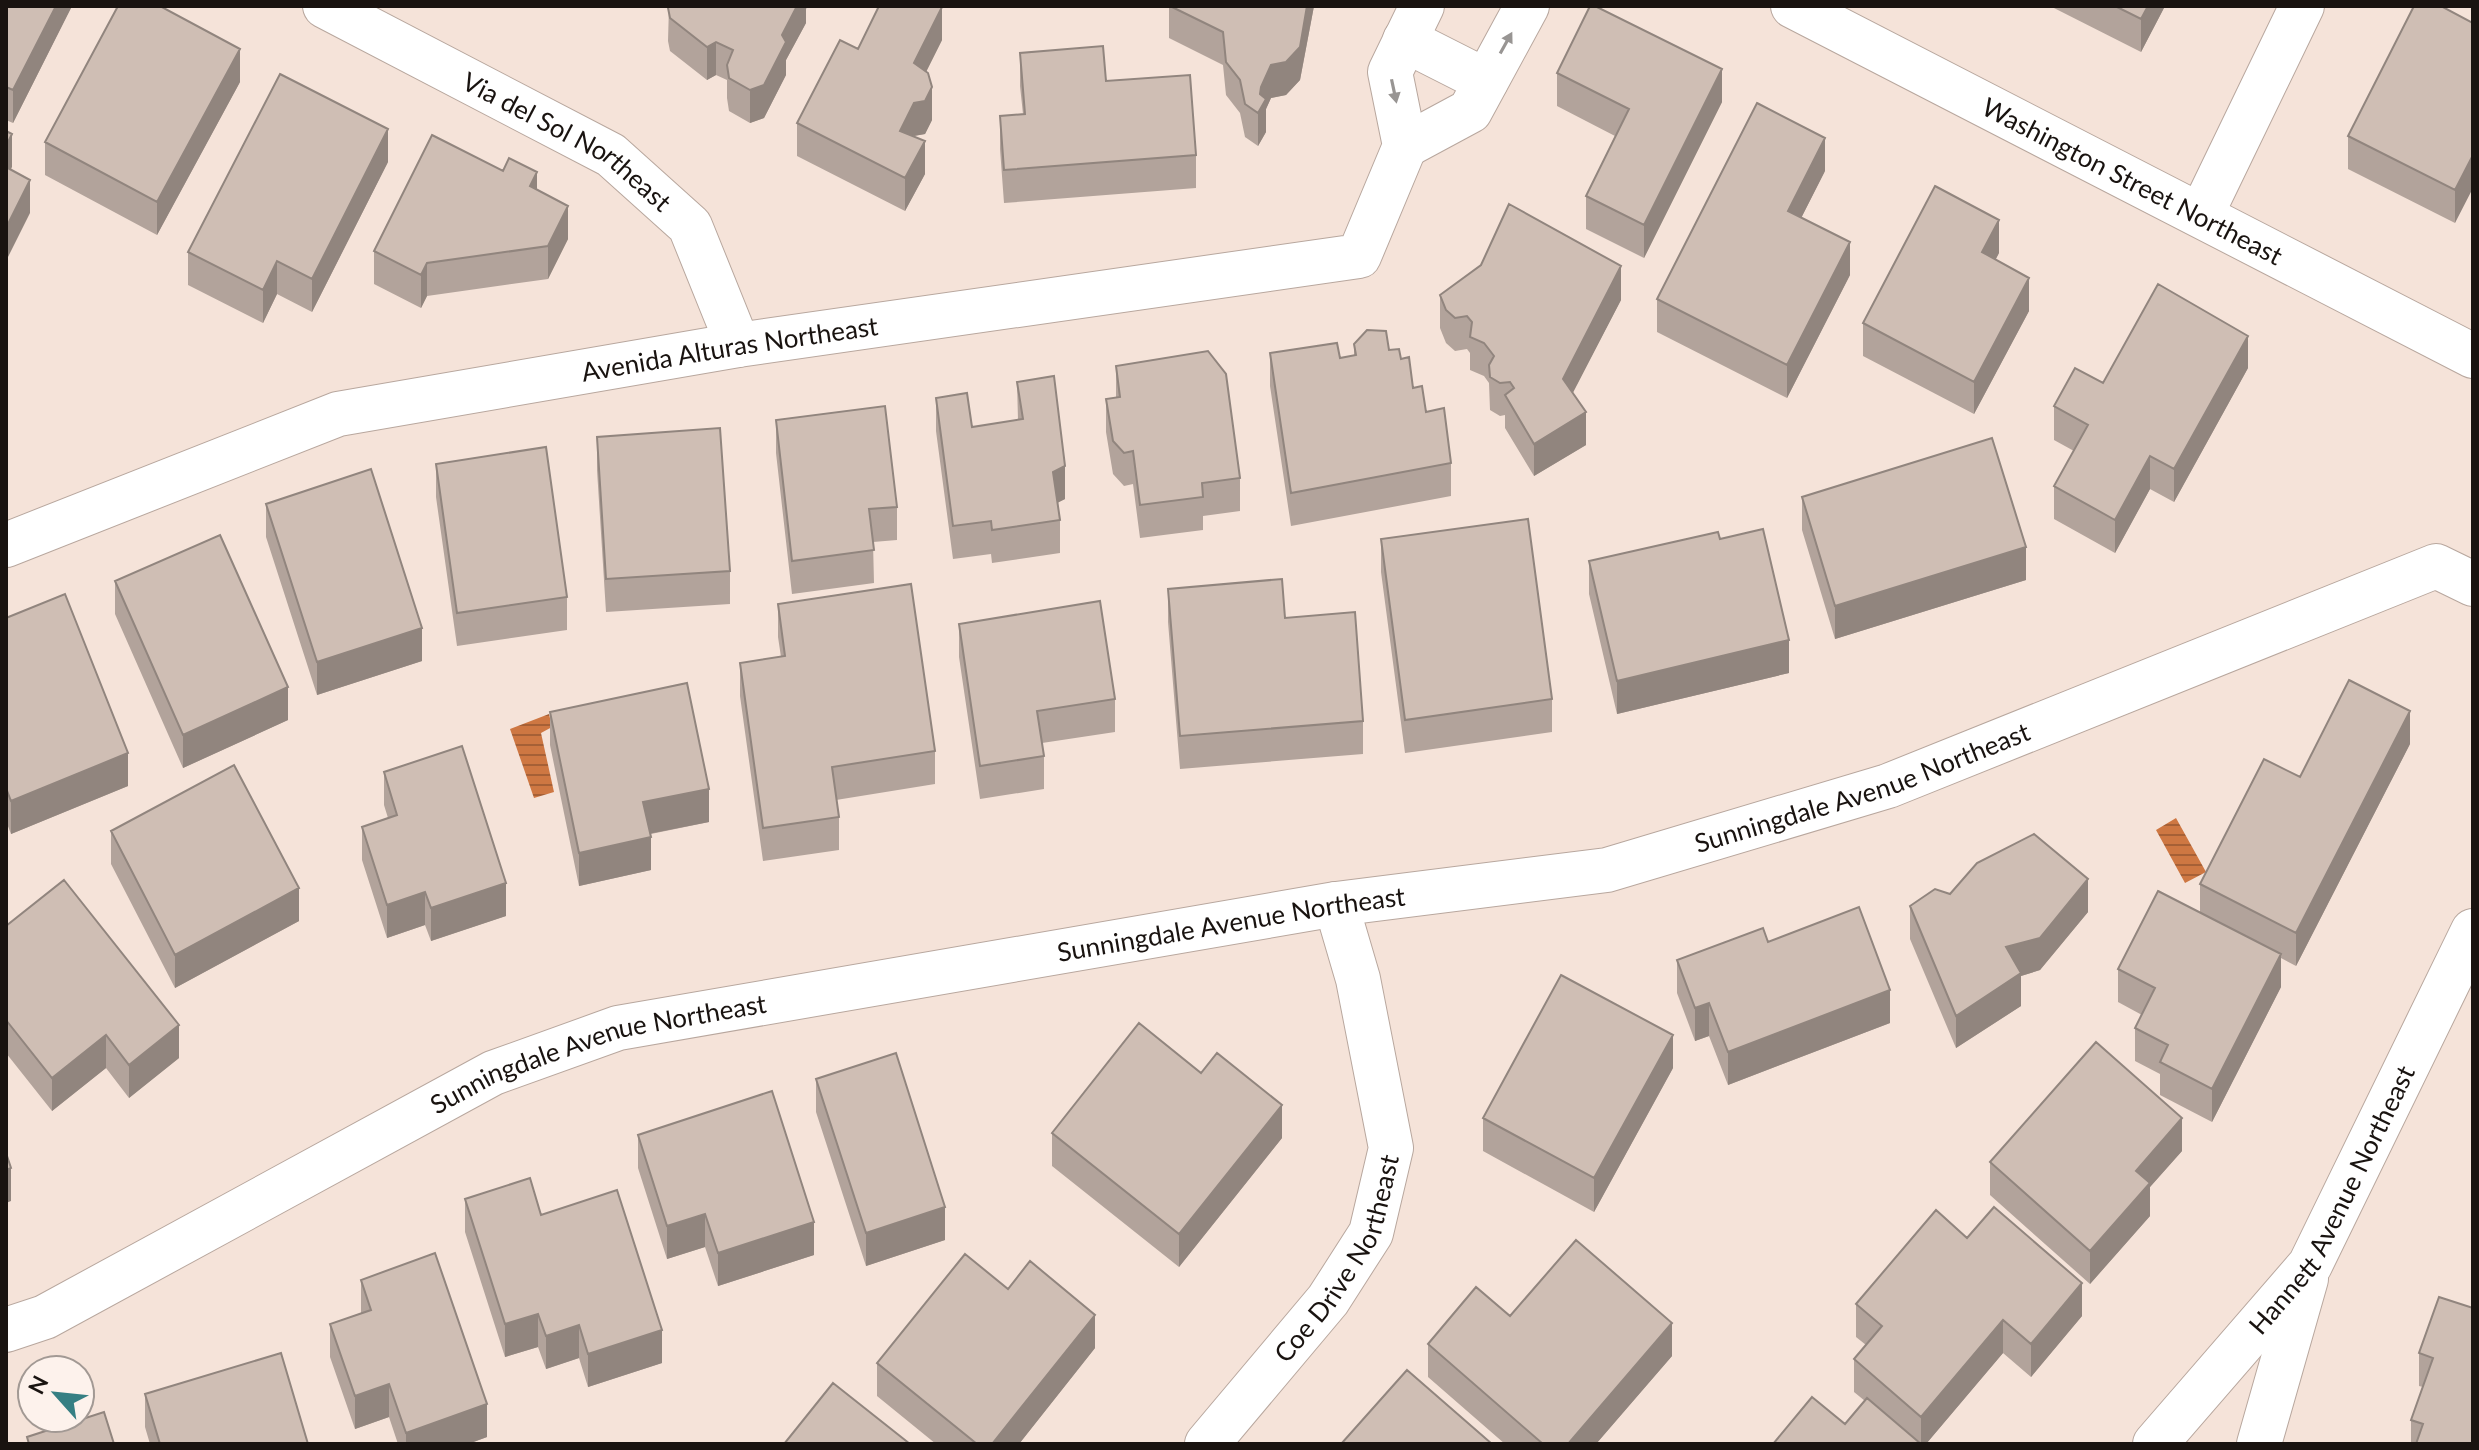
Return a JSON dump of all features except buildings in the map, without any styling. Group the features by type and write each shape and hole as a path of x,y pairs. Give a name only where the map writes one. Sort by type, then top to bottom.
{"street":[{"name":"Via del Sol Northeast","path":"325,6 611,155 690,226 738,345"},
{"path":"1486,81 1414,23 1390,72 1405,146 1470,111 1527,6"},
{"name":"Washington Street Northeast","path":"1793,6 2473,356"},
{"path":"2201,215 2302,6"},
{"name":"Avenida Alturas Northeast","path":"6,545 338,414 738,345 1359,256 1405,146"},
{"name":"Sunningdale Avenue Northeast","path":"6,1330 45,1317 493,1073 618,1028 1336,904 1607,870 1888,786 2436,566 2473,584"},
{"name":"Coe Drive Northeast","path":"1207,1444 1328,1300 1371,1233 1391,1148 1358,979 1336,904"},
{"name":"Hannett Avenue Northeast","path":"2155,1444 2310,1265 2473,931"},
{"path":"2259,1444 2310,1265"}],"shaded area":[{"path":"549,714 552,727 541,733 554,792 534,798 510,729"},
{"path":"2176,818 2206,872 2185,883 2156,830"}]}
